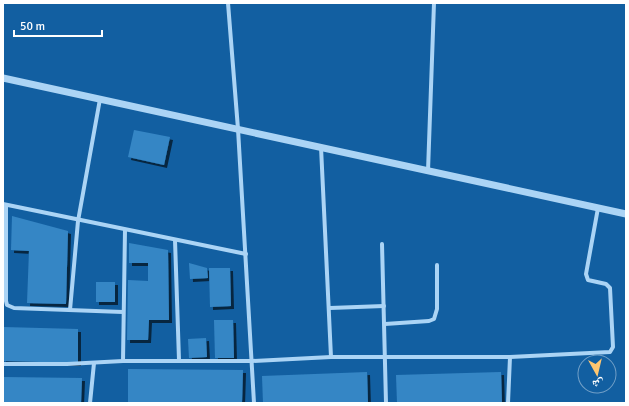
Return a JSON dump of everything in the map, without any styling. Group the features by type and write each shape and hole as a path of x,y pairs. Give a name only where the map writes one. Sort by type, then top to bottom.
{"street":[{"path":"228,3 238,129 254,403"},
{"path":"428,171 434,3"},
{"path":"3,78 626,214"},
{"path":"70,310 78,221 100,99"},
{"path":"321,147 330,308 331,357"},
{"path":"123,312 14,308 7,305 4,205 246,254"},
{"path":"3,364 94,364 123,361 179,360 252,361 331,357 510,357 608,353 613,349 610,288 606,284 588,280 586,274 598,208"},
{"path":"123,361 125,230"},
{"path":"175,240 179,360"},
{"path":"382,244 386,403"},
{"path":"385,324 429,321 434,319 437,309 437,265"},
{"path":"330,308 384,306"},
{"path":"508,403 510,357"},
{"path":"90,403 94,364"}],"building":[{"path":"134,130 170,137 164,165 128,157"},
{"path":"12,216 68,231 66,304 27,303 29,251 11,250"},
{"path":"129,243 168,250 169,320 149,320 148,340 127,340 128,280 148,281 148,263 129,263"},
{"path":"189,263 207,268 208,278 190,279"},
{"path":"209,268 230,268 231,306 210,307"},
{"path":"96,282 115,282 115,302 96,302"},
{"path":"214,320 233,320 234,358 215,358"},
{"path":"3,327 78,329 78,363 3,361"},
{"path":"206,338 207,357 189,358 188,339"},
{"path":"128,369 243,370 242,403 128,403"},
{"path":"367,372 368,403 263,403 262,376"},
{"path":"501,372 502,403 397,403 396,375"},
{"path":"3,377 82,378 81,403 3,403"}]}
